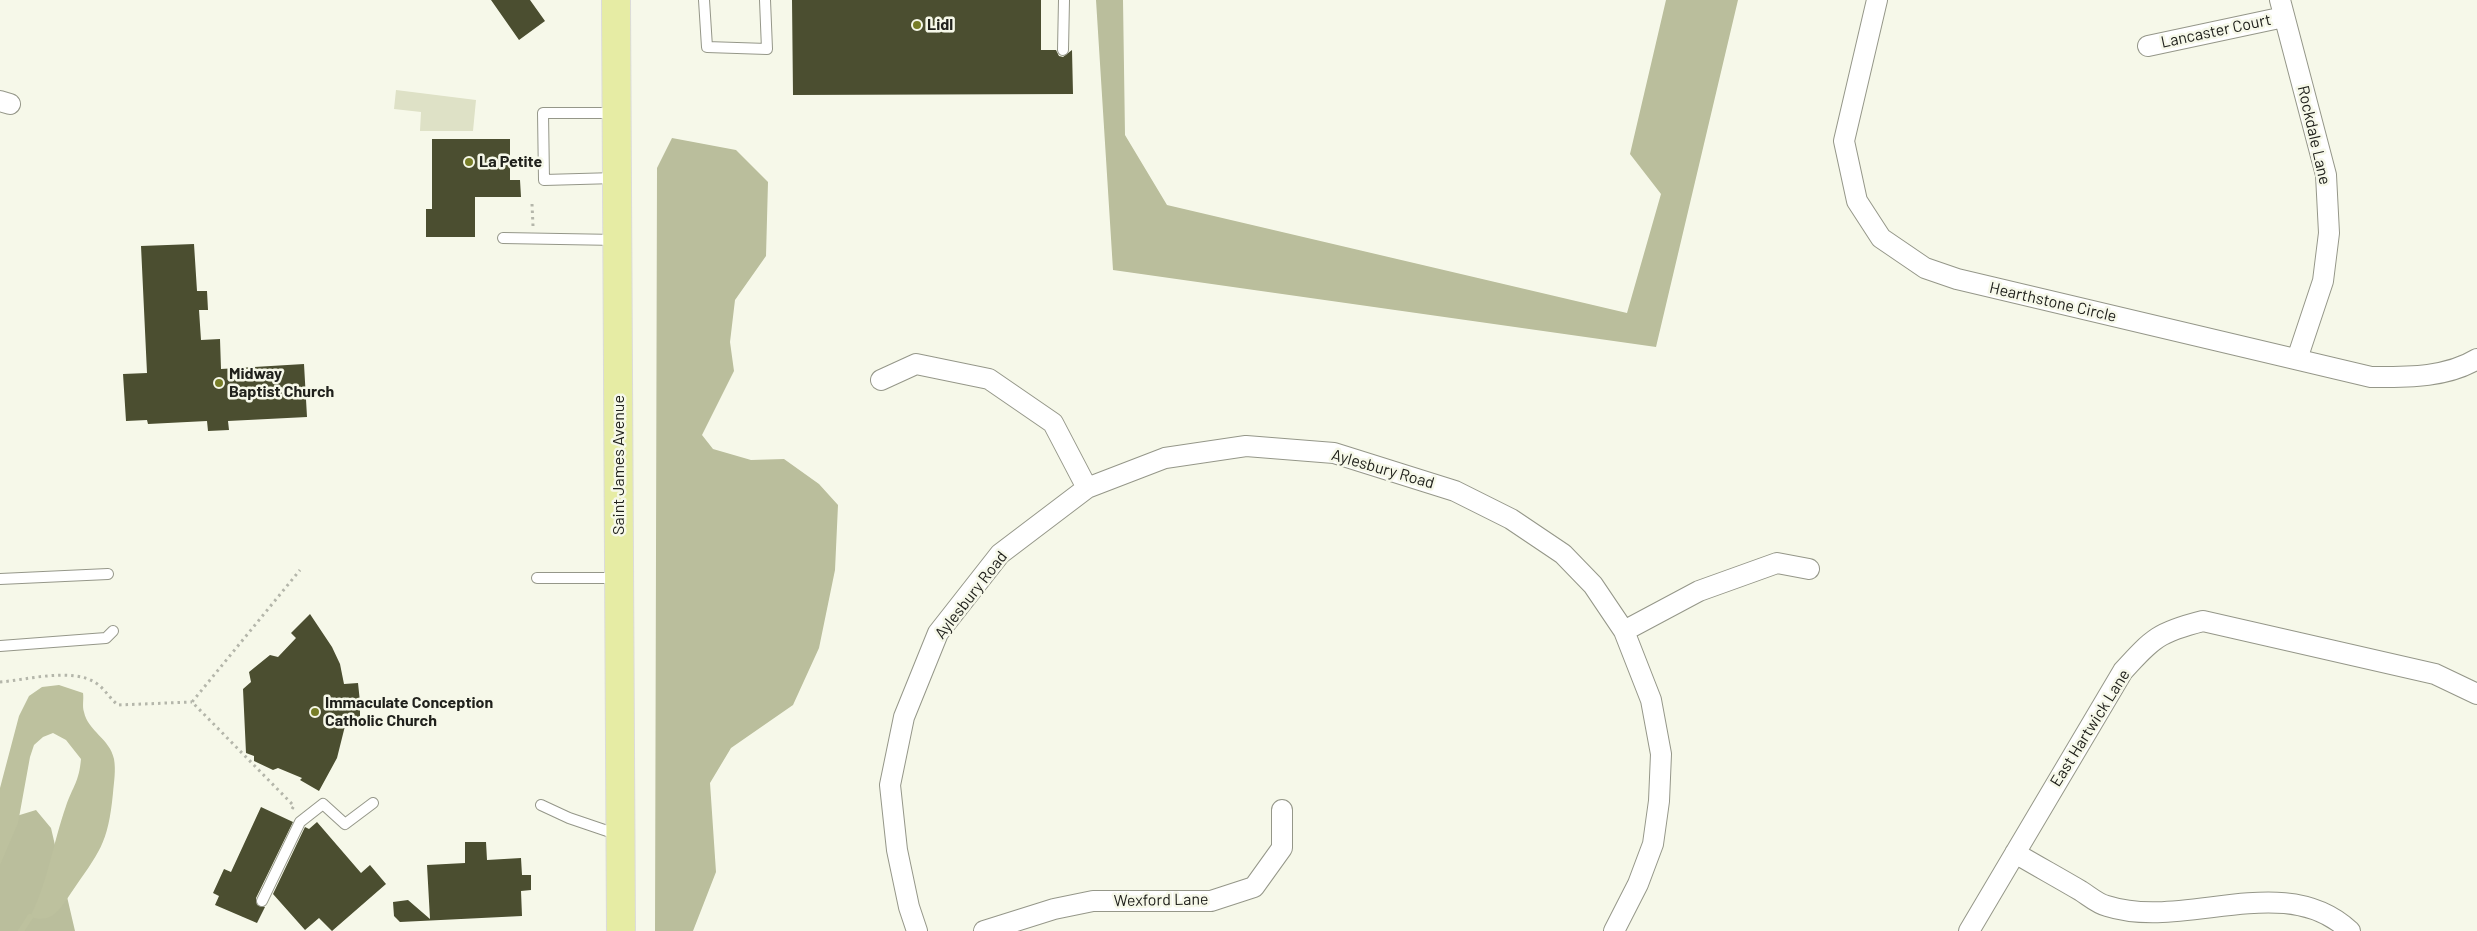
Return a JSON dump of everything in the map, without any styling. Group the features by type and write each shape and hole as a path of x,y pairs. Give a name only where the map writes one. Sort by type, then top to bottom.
{"main road":[{"name":"Saint James Avenue","path":"616,0 621,931"}],"street":[{"name":"Hearthstone Circle","path":"1878,0 1844,141 1857,201 1881,238 1925,268 1957,279 2297,358 2371,378 2422,377 2470,363 2477,359"},
{"name":"Rockdale Lane","path":"2282,8 2326,175 2329,233 2323,281 2297,358"},
{"name":"Lancaster Court","path":"2148,46 2282,8"},
{"path":"881,380 916,364 989,379 1053,423 1087,488"},
{"name":"Aylesbury Road","path":"917,931 909,908 897,850 890,785 904,717 938,633 1000,554 1087,488 1165,458 1246,446 1334,453 1407,474 1455,491 1511,519 1563,554 1593,585 1624,630 1650,700 1661,754 1659,801 1653,844 1638,884 1614,931"},
{"path":"1624,630 1699,590 1777,563 1809,569"},
{"name":"East Hartwick Lane","path":"1968,931 2124,671 2147,644 2170,629 2203,621 2435,674 2477,694"},
{"name":"Wexford Lane","path":"984,931 1054,908 1092,902 1212,900 1254,887 1282,848 1282,810"},
{"path":"2015,853 2106,906 2154,914 2277,901 2305,907 2337,919 2350,931"}],"lane":[{"path":"704,0 707,47 767,49 765,0"},
{"path":"1064,0 1064,50"},
{"path":"617,113 543,113 544,180 617,178"},
{"path":"503,238 618,240"},
{"path":"0,579 108,574"},
{"path":"537,578 620,578"},
{"path":"0,646 106,638 112,631"},
{"path":"262,901 303,820 323,804 345,824 373,804"},
{"path":"541,805 569,818 620,835"}],"path":[{"path":"532,204 533,239"},
{"path":"192,702 300,570"},
{"path":"0,682 21,678 76,676 87,678 97,684 118,705 192,702 294,806 290,812 303,820"}],"shaded area":[{"path":"1096,0 1123,0 1125,135 1167,205 1627,313 1661,194 1630,154 1666,0 1738,0 1656,347 1113,270"},
{"path":"396,90 476,100 473,131 420,131 421,112 394,109"},
{"path":"672,138 736,150 768,182 766,256 735,300 730,342 734,371 702,435 713,449 751,460 784,459 819,484 838,505 835,570 819,648 793,705 731,748 710,783 716,872 693,931 655,931 657,168"},
{"path":"59,685 83,693 83,710 86,719 112,752 115,772 111,811 101,847 55,914 38,919 30,917 46,876 61,820 77,779 81,759 66,740 53,733 43,737 34,745 30,757 18,823 0,865 0,788 19,716 29,696 42,687"},
{"path":"36,810 51,828 75,931 0,931 0,836 10,818"}],"building":[{"path":"491,0 530,0 545,21 519,40"},
{"name":"Lidl","path":"792,0 1041,0 1041,50 1056,50 1059,56 1063,57 1072,50 1073,94 793,95"},
{"path":"432,139 510,139 510,180 520,180 521,197 475,197 475,237 426,237 426,209 432,209"},
{"path":"194,244 197,291 207,291 208,310 199,310 201,340 220,339 221,369 304,364 307,417 228,421 229,430 208,431 207,421 148,424 147,420 126,421 123,374 147,373 141,246"},
{"path":"310,614 332,647 340,664 344,684 358,683 360,702 360,721 346,722 337,758 319,791 300,780 302,778 278,768 273,770 254,761 254,756 246,753 243,689 251,682 249,672 270,655 278,657 296,638 291,633"},
{"path":"261,807 293,822 256,898 257,905 265,907 257,923 215,905 219,896 213,893 224,869 231,872"},
{"path":"317,822 361,873 370,865 386,884 332,931 319,918 305,930 273,894 305,827 309,829"},
{"path":"465,842 486,842 487,860 521,858 522,875 531,875 531,890 521,891 522,916 400,922 394,916 393,902 408,900 430,919 427,865 465,863"}],"waterway":[{"path":"21,931 30,917"}],"place":[{"name":"Lidl","path":"917,25"},
{"name":"La Petite","path":"469,162"},
{"name":"Midway Baptist Church","path":"219,383"},
{"name":"Immaculate Conception Catholic Church","path":"315,712"}]}
